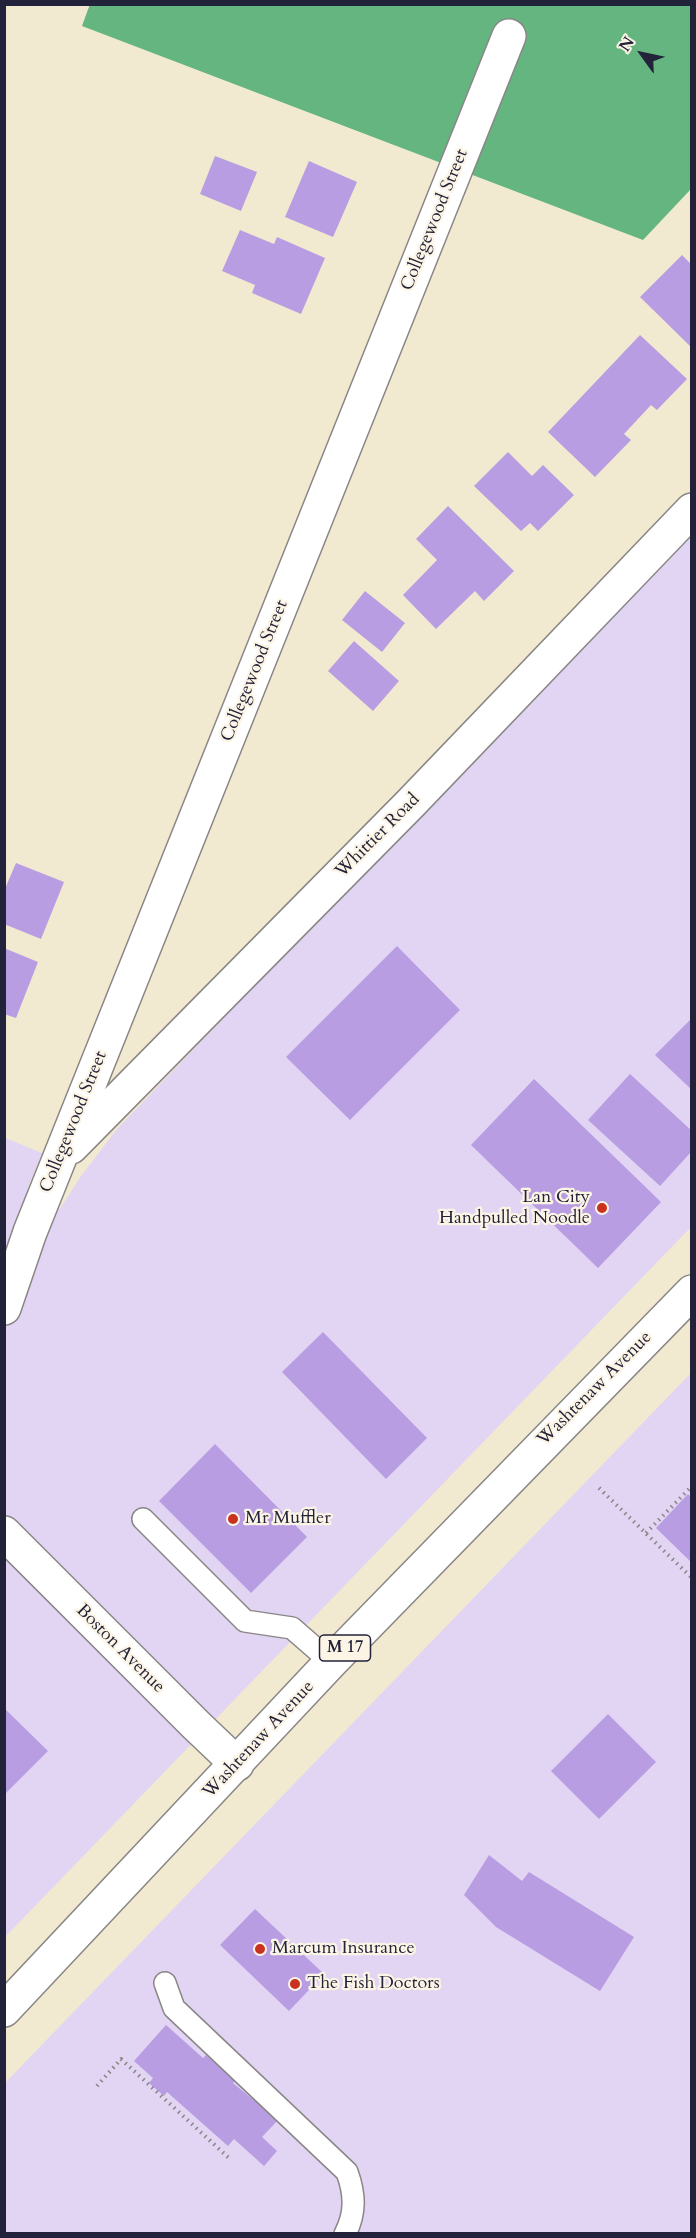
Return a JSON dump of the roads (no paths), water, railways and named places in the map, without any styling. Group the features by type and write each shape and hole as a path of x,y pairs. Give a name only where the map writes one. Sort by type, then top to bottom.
{"street":[{"name":"Collegewood Street","path":"4,1308 30,1232 509,36"},
{"name":"Whittier Road","path":"60,1158 410,804 692,510"},
{"name":"Washtenaw Avenue","path":"4,2010 331,1662 692,1292"},
{"name":"Boston Avenue","path":"4,1533 237,1764"}],"lane":[{"path":"143,1519 245,1621 292,1628 331,1662"},
{"path":"165,1983 174,2008 347,2172 354,2202 353,2217 345,2234"}],"place":[{"name":"Lan City Handpulled Noodle","path":"602,1208"},
{"name":"Mr Muffler","path":"233,1519"},
{"name":"Marcum Insurance","path":"260,1949"},
{"name":"The Fish Doctors","path":"295,1984"}]}
